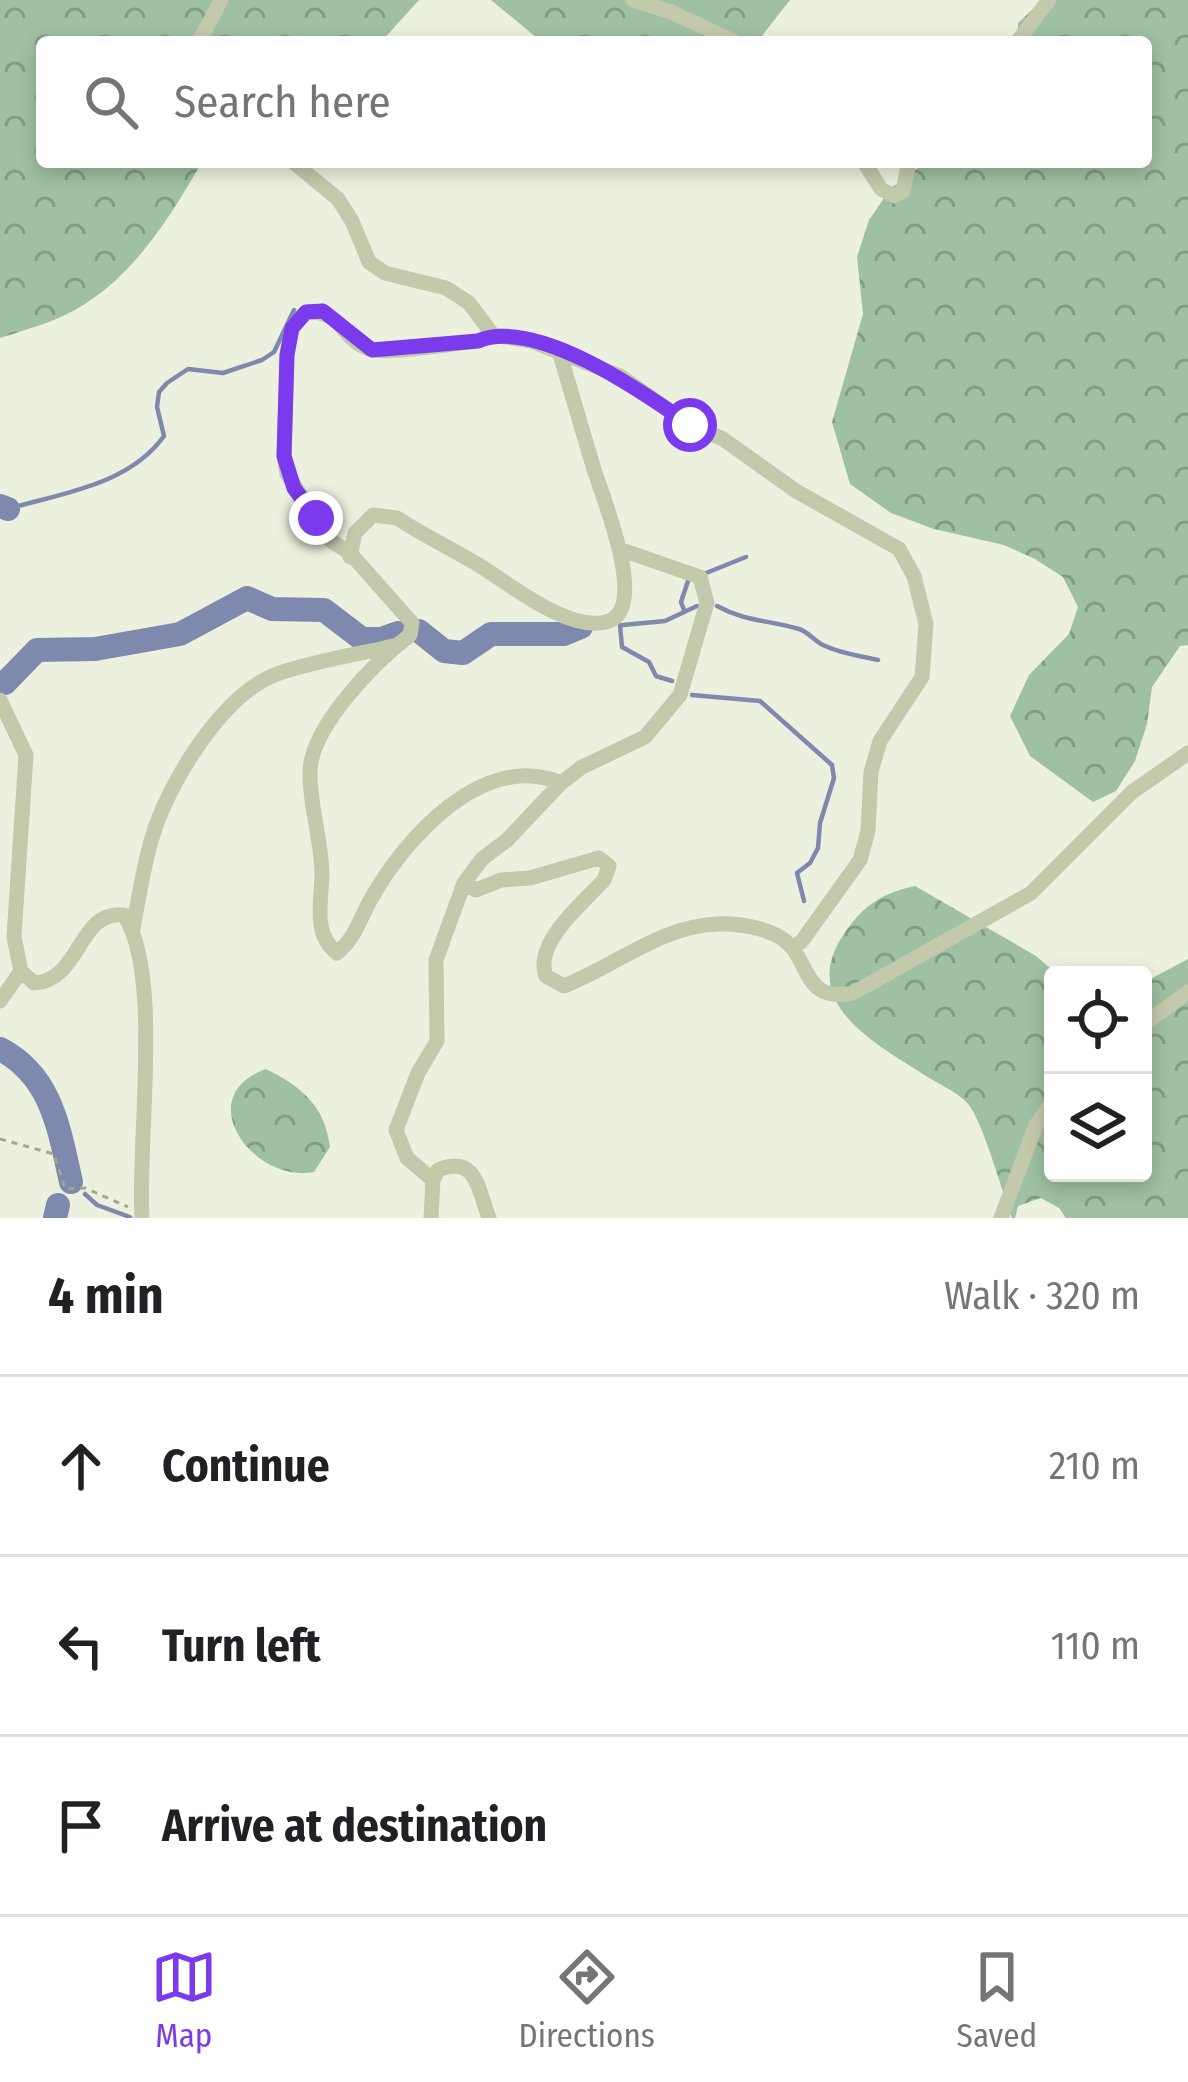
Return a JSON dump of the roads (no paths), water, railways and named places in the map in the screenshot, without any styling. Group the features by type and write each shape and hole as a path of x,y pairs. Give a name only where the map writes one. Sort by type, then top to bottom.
{"street":[{"path":"202,36 221,0"},
{"path":"633,0 722,36"},
{"path":"1022,36 1049,0"},
{"path":"300,168 338,199 369,262 385,273 446,288 469,303 493,335"},
{"path":"867,168 880,189 894,196 903,191 908,168"},
{"path":"561,783 541,775 492,781 468,792 399,857 346,946 337,953 325,944 320,933 322,868 311,752 373,665 410,635 412,623 350,553 332,541 287,474 287,355 292,328 306,312 323,311 372,350 478,341 493,335 559,351 620,376 690,425 723,439 796,491 899,549 914,576 926,624 922,677 880,741 871,772 868,831 860,860 793,948"},
{"path":"350,557 355,533 373,515 397,518 572,619 605,622 620,612 623,571 619,549 559,351"},
{"path":"433,1180 407,1158 395,1130 418,1072 437,1041 436,960 464,883 482,859 507,840 561,783 582,766 645,736 680,695 707,603 700,577 619,549"},
{"path":"133,928 152,838 167,797 212,728 244,692 274,675 397,645"},
{"path":"0,700 26,755 14,937 21,971 34,983 49,982 63,973 97,920 111,914 124,915 141,948 142,1215"},
{"path":"464,883 476,890 599,858 609,866 604,880 545,951 542,967 546,976 564,986 601,971 645,944 693,927 719,924 772,934 793,948 806,978 827,994 854,993 1031,893 1132,792 1188,753"},
{"path":"0,1001 21,971"},
{"path":"1152,1018 1188,992"},
{"path":"1001,1218 1044,1113"},
{"path":"431,1218 433,1180 439,1170 452,1164 476,1174 489,1218"}],"waterway":[{"path":"8,509 93,485 132,466 164,436 157,407 159,392 167,383 188,369 223,373 262,360 274,352 294,310"},
{"path":"0,506 8,509"},
{"path":"706,573 746,557"},
{"path":"684,610 681,602 688,581"},
{"path":"5,683 37,650 95,649 180,634 247,598 272,609 324,610 362,639 398,633"},
{"path":"623,625 665,621 697,606"},
{"path":"717,606 799,629 829,648 878,660"},
{"path":"620,625 622,647 649,662 656,676 672,681"},
{"path":"419,631 444,651 463,653 491,634 564,634 581,627"},
{"path":"692,695 760,701 832,765 834,778 820,823 818,848 797,873 804,901"},
{"path":"0,1049 17,1060 42,1089 57,1124 71,1182"},
{"path":"85,1194 97,1205 130,1217"},
{"path":"55,1218 58,1205"}]}
